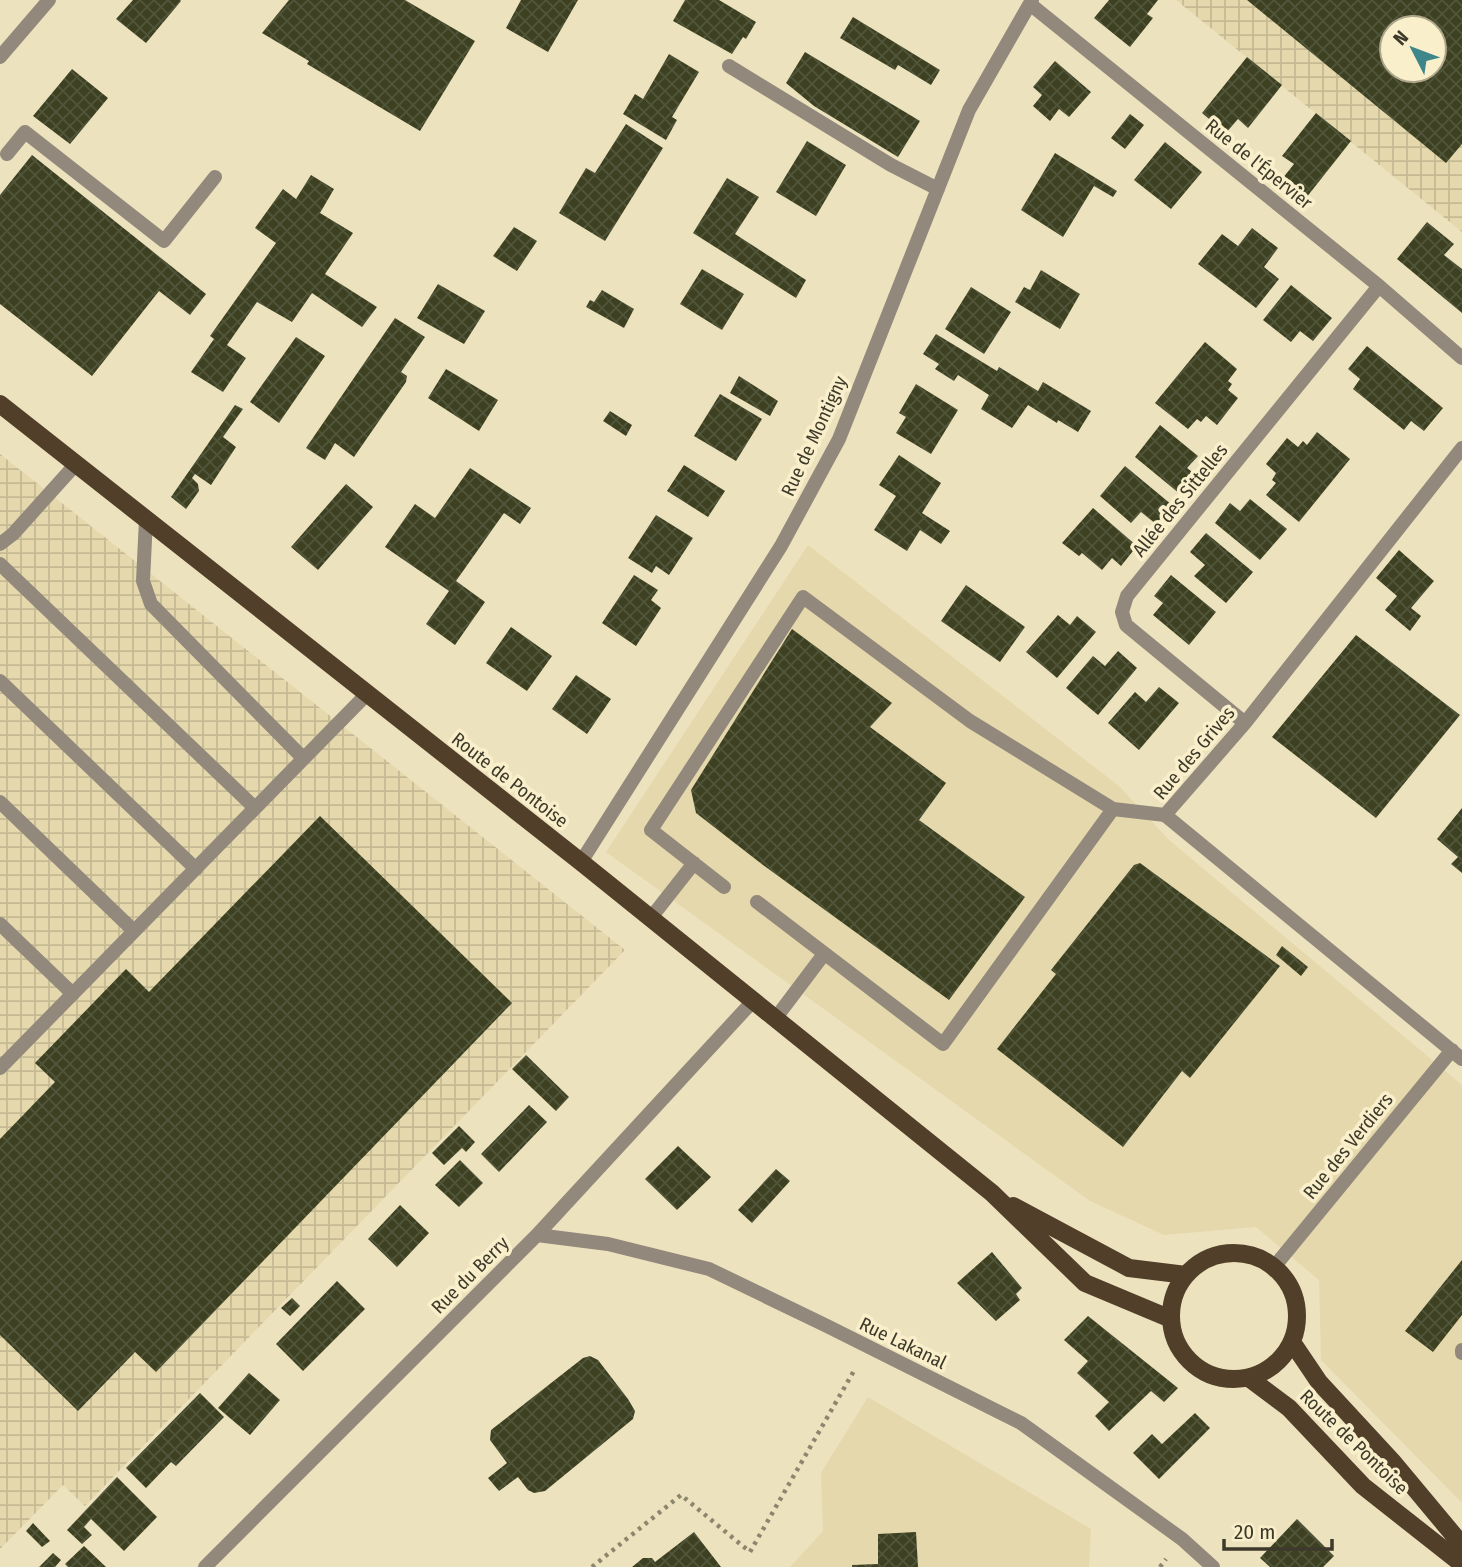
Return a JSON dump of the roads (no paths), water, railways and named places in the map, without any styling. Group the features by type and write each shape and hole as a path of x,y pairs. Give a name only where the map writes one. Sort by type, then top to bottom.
{"main road":[{"name":"Route de Pontoise","path":"0,404 581,863 992,1194 1085,1283 1171,1319"},
{"name":"Route de Pontoise","path":"992,1194 1106,1258 1129,1268 1186,1275"},
{"path":"1228,1253 1253,1256 1274,1267 1291,1288 1298,1315 1292,1342 1275,1365 1249,1378 1221,1379 1196,1368 1178,1347 1171,1319 1174,1296 1186,1275 1205,1260 1228,1253"},
{"name":"Route de Pontoise","path":"1292,1342 1318,1382 1392,1461 1462,1545"},
{"name":"Route de Pontoise","path":"1249,1378 1289,1408 1363,1486 1462,1564"}],"street":[{"path":"0,57 49,0"},
{"name":"Rue de Montigny","path":"581,863 781,547 839,439 969,110 1031,2"},
{"name":"Rue de l'Épervier","path":"1031,2 1379,286 1462,358"},
{"path":"729,66 891,165 938,190"},
{"path":"2,155 25,132 164,242 215,177"},
{"name":"Allée des Sittelles","path":"1245,723 1126,625 1122,611 1127,596 1379,286"},
{"name":"Rue des Grives","path":"1457,1054 1166,815 1245,723 1462,449"},
{"path":"0,544 13,534 76,464"},
{"path":"146,519 143,581 151,604 303,758"},
{"path":"0,564 255,808"},
{"path":"724,887 651,830 803,597 970,721 1113,809 1166,815"},
{"path":"0,681 195,869"},
{"path":"0,1068 367,694"},
{"path":"0,802 134,931"},
{"path":"757,902 943,1044 1113,809"},
{"path":"650,919 694,863"},
{"path":"0,924 73,994"},
{"path":"775,1019 824,954"},
{"name":"Rue du Berry","path":"205,1567 537,1235 753,1001"},
{"name":"Rue des Verdiers","path":"1274,1267 1457,1054"},
{"name":"Rue Lakanal","path":"537,1235 608,1244 709,1269 868,1347 1021,1423 1182,1539 1213,1567"}]}
